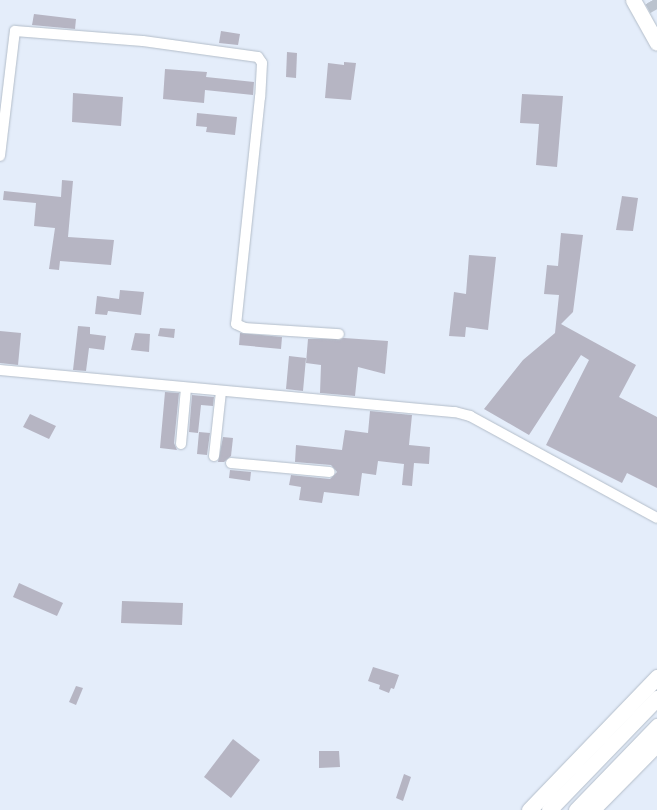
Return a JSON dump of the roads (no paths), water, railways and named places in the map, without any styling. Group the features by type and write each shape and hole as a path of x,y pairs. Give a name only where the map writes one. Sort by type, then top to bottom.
{"main road":[{"path":"633,0 657,43"},
{"path":"529,810 657,677"},
{"path":"549,810 657,698"},
{"path":"576,810 657,726"},
{"path":"592,810 657,744"}],"street":[{"path":"0,156 5,72 15,31 143,41 258,57 262,63 260,97 236,324 245,328 340,334"},
{"path":"0,370 222,392 456,412 470,416 657,518"},
{"path":"181,444 186,388"},
{"path":"214,456 222,392"},
{"path":"231,464 330,472"}],"tunnel":[{"path":"652,0 657,9"}]}
